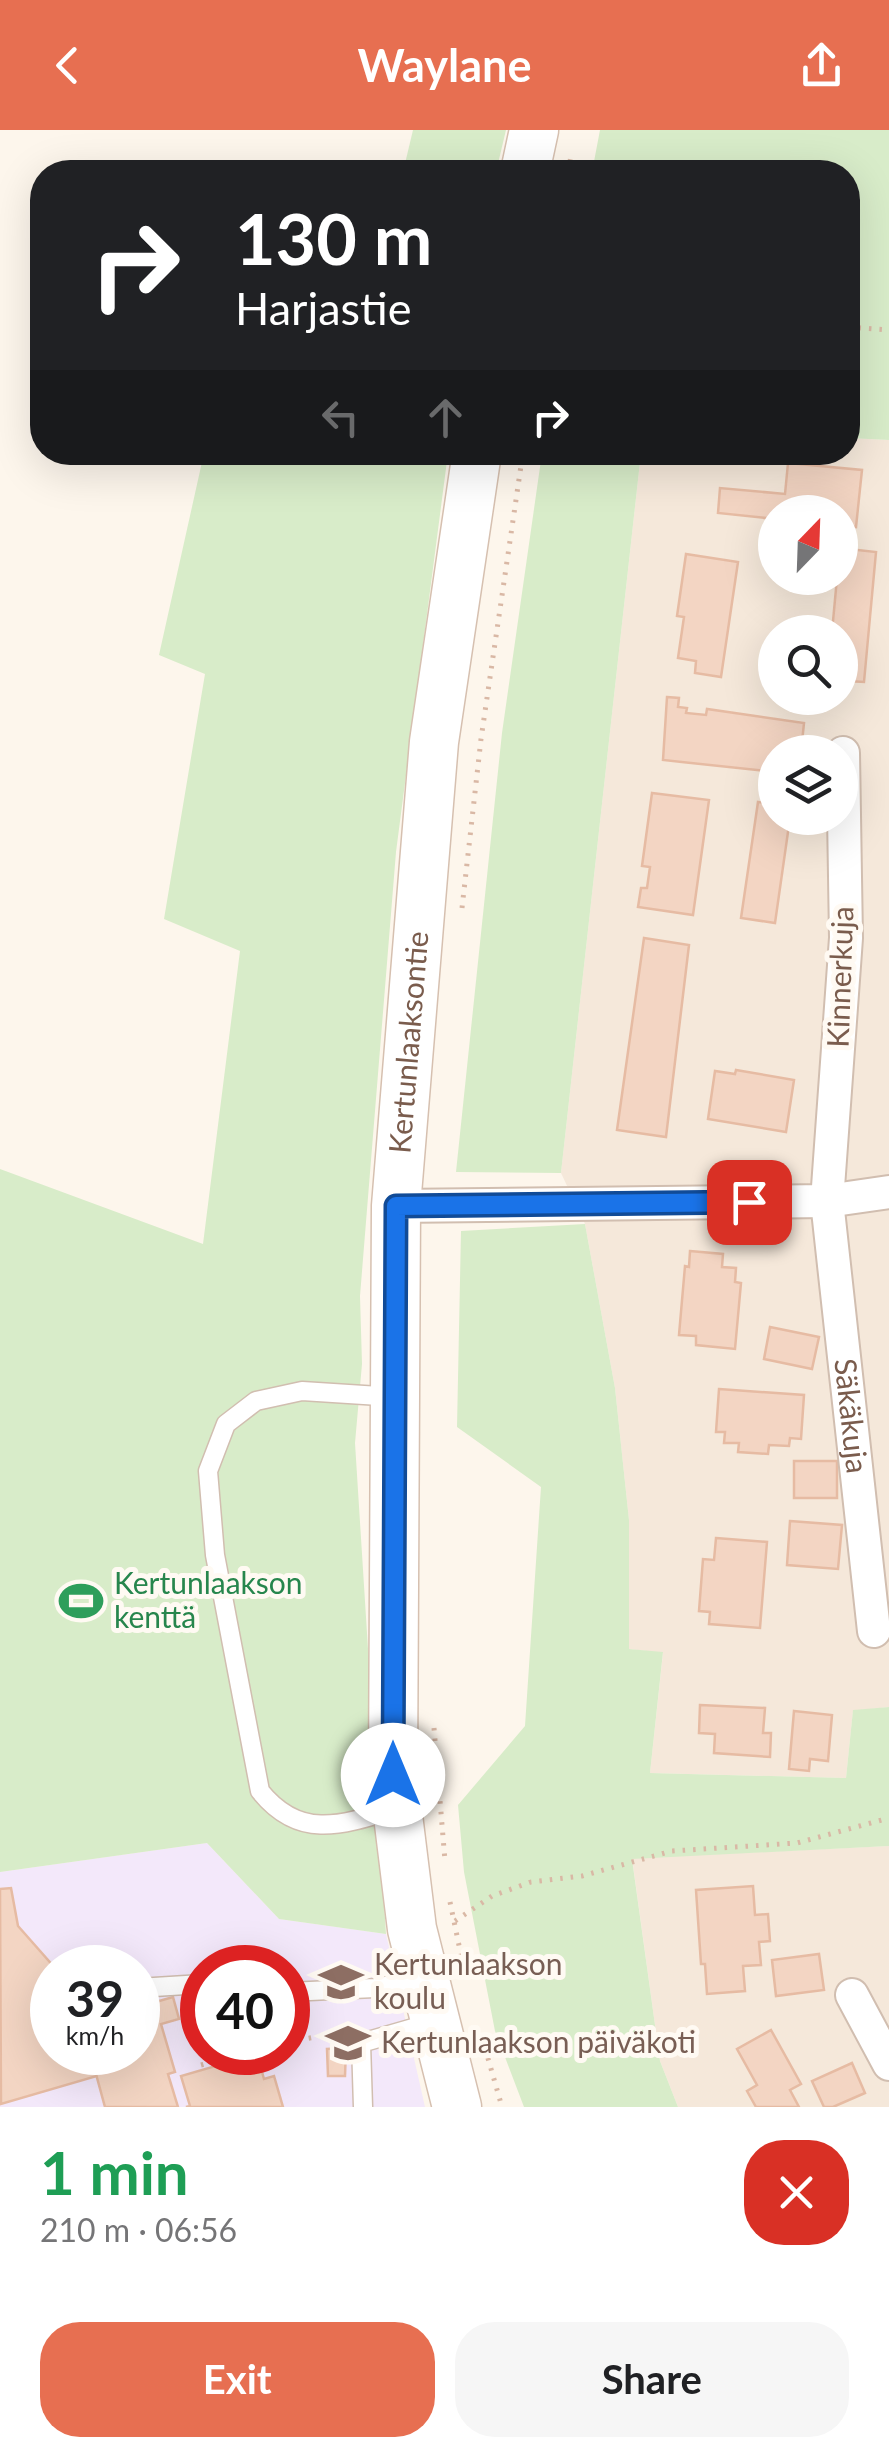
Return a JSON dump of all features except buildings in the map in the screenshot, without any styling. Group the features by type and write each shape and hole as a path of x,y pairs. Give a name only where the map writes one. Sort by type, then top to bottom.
{"street":[{"path":"527,160 534,130"},
{"name":"Kertunlaaksontie","path":"458,2107 441,1993 412,1929 393,1775 396,1206 434,742 475,465"},
{"name":"Kinnerkuja","path":"827,1201 846,938 844,835"},
{"path":"396,1206 827,1201 889,1192"},
{"name":"Säkäkuja","path":"827,1201 874,1631"},
{"path":"852,1996 889,2064"}],"lane":[{"path":"395,1396 302,1391 256,1400 226,1424 208,1471 215,1555 260,1791 276,1812 313,1825 346,1824 397,1808"},
{"path":"310,1991 376,1988 441,1993"},
{"path":"363,2107 361,2043 441,1993"}],"path":[{"path":"860,328 889,330"},
{"path":"461,914 520,465"},
{"path":"434,1722 446,1871"},
{"path":"454,1922 492,1896 531,1882 582,1876 672,1851 797,1843 889,1818"},
{"path":"441,1993 454,1922 448,1890"},
{"path":"310,2036 336,2030 350,2032"},
{"path":"480,2032 502,2107"}],"shaded area":[{"path":"860,439 889,440 889,1707 853,1711 846,1778 650,1773 663,1653 629,1649 629,1520 615,1388 585,1224 561,1173 640,465 860,465"},
{"name":"Kertunlaakson koulu","path":"207,1843 279,1919 386,1934 425,2107 0,2107 0,1872"},
{"path":"889,1846 889,2107 678,2107 660,2061 632,1858"}],"green space":[{"path":"413,130 506,130 499,160 406,160"},
{"path":"600,130 889,130 889,440 860,439 860,160 594,160"},
{"path":"201,465 446,465 396,852 360,1296 362,1364 355,1443 386,1934 279,1919 207,1843 0,1872 0,1169 203,1244 240,951 164,919 205,674 159,655"},
{"path":"540,465 640,465 561,1173 456,1172 502,733"},
{"path":"585,1224 615,1388 629,1520 629,1649 663,1652 650,1773 846,1778 853,1710 889,1707 889,1846 632,1859 660,2061 678,2107 524,2107 495,2031 464,1872 458,1805 525,1726 541,1487 457,1427 461,1231"}],"place":[{"name":"Kertunlaakson kenttä","path":"81,1601"},
{"name":"Kertunlaakson koulu","path":"341,1982"},
{"name":"Kertunlaakson päiväkoti","path":"348,2043"}],"route":[{"path":"393,1775 396,1206 749,1202"}]}
